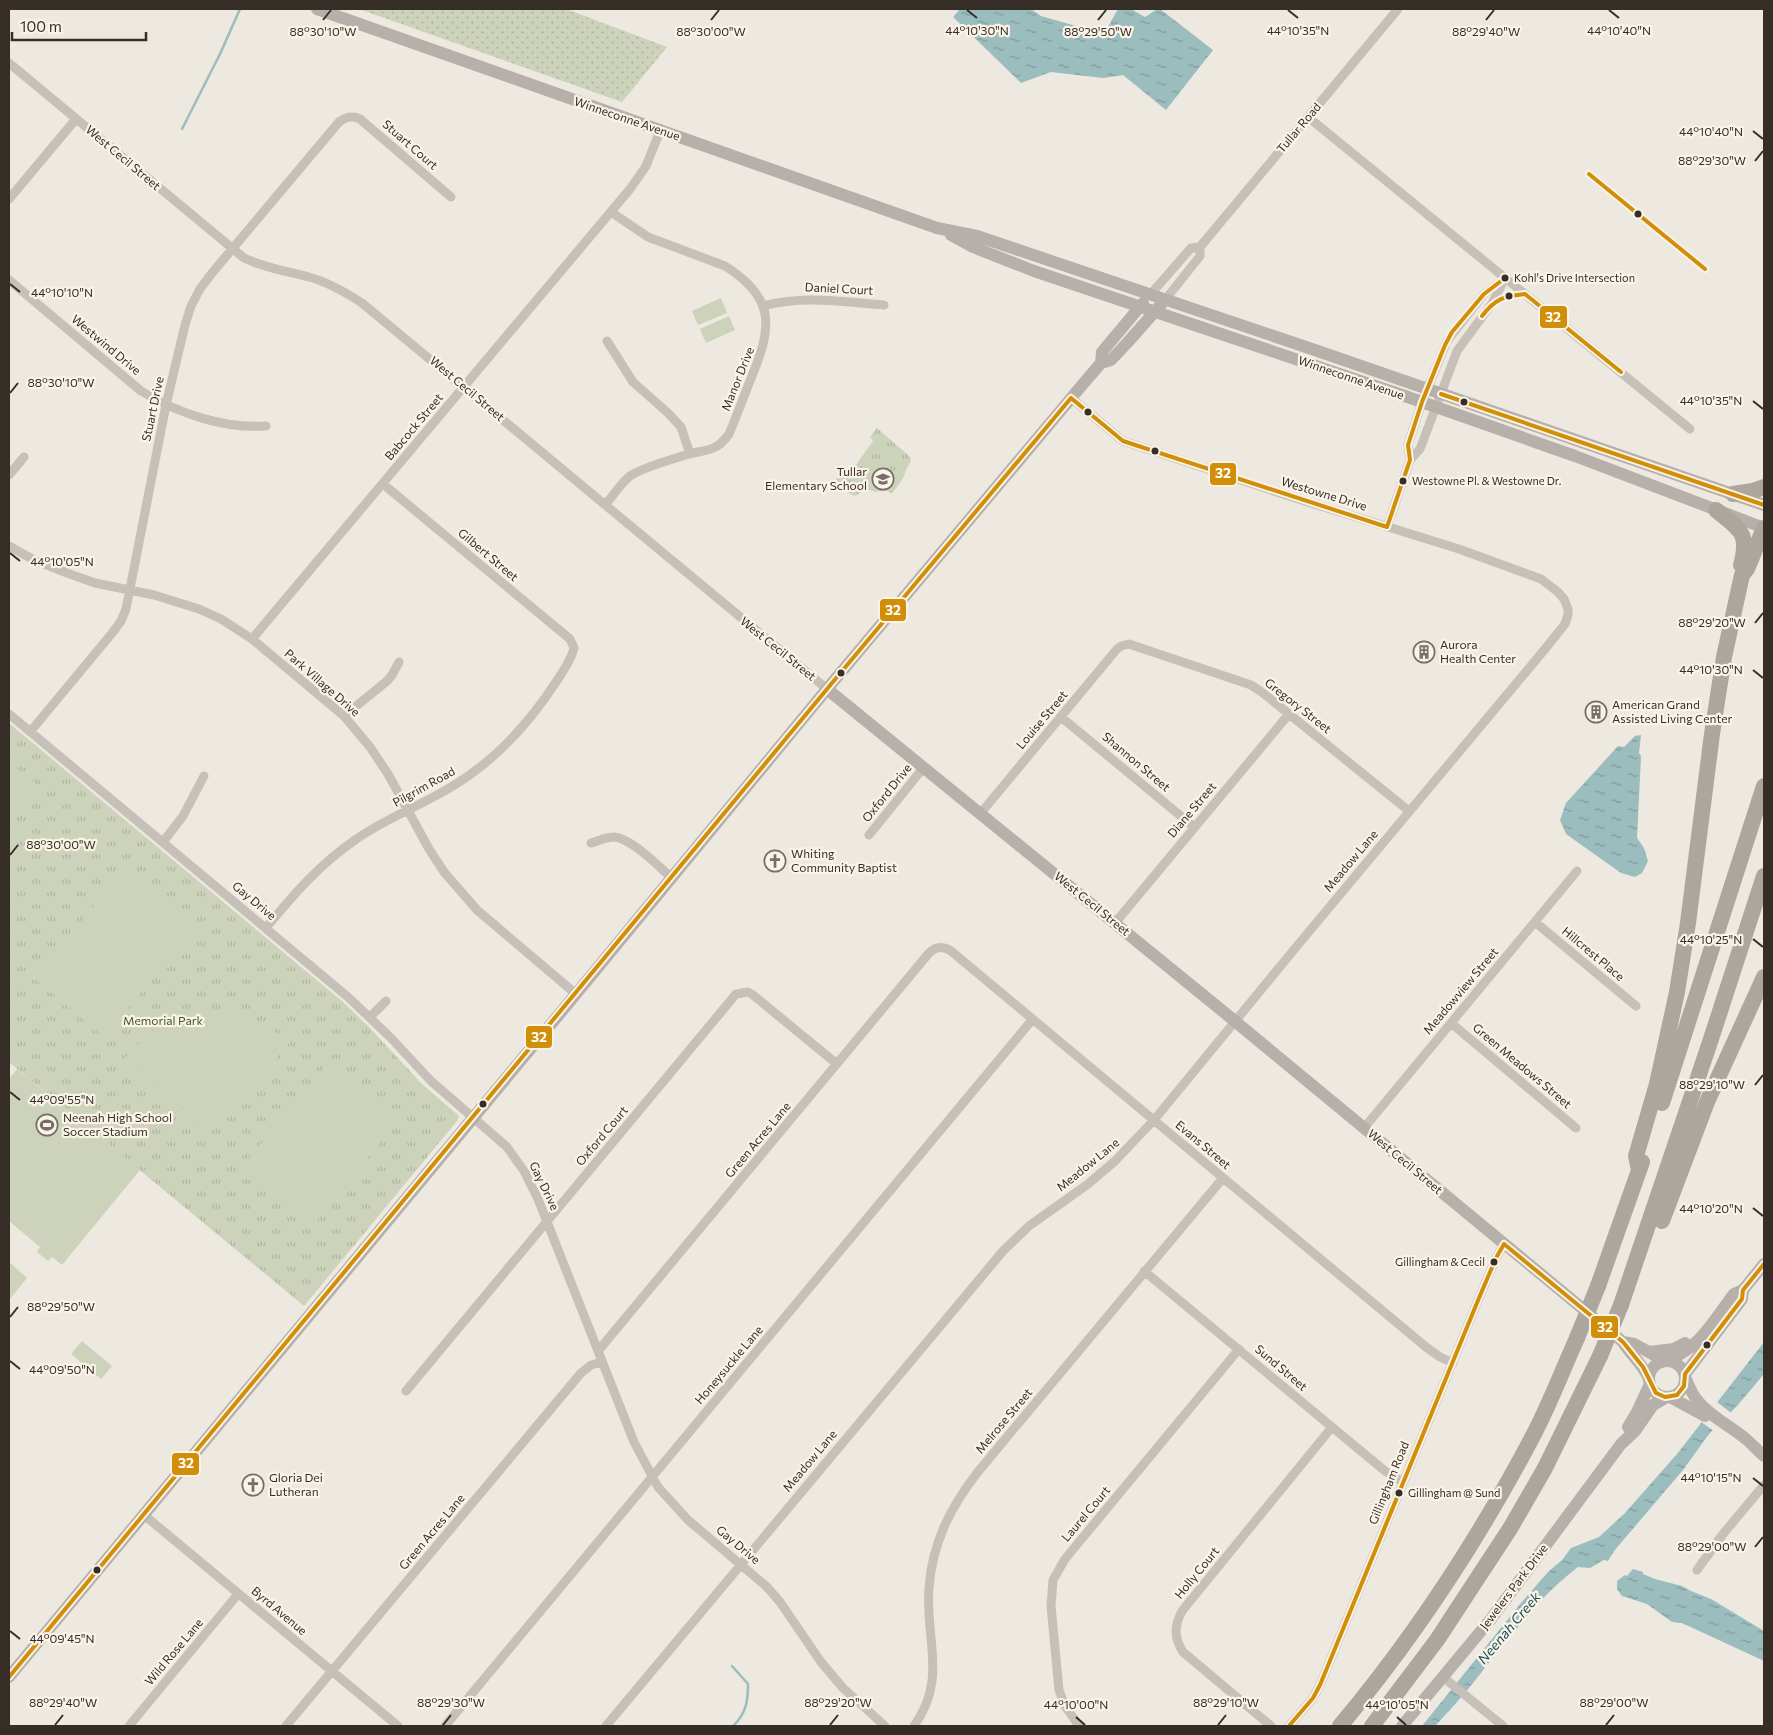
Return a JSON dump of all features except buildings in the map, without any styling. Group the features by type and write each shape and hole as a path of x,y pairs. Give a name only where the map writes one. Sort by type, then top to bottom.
{"highway":[{"path":"1733,494 1753,491 1764,486"},
{"path":"1639,1170 1636,1156 1657,1084 1683,962 1712,734 1724,657 1742,575 1741,568 1745,550 1743,536 1737,528 1716,510"},
{"path":"1742,575 1747,569 1764,528"},
{"path":"1340,1726 1382,1676 1419,1625 1486,1522 1536,1430 1598,1286 1683,1040 1764,786"},
{"path":"1372,1726 1437,1640 1511,1527 1549,1460 1600,1356 1630,1282 1764,876"},
{"path":"1630,1282 1646,1265 1707,1102 1764,977"}],"main road":[{"name":"Winneconne Avenue","path":"317,9 937,228 977,236 1764,505"},
{"name":"Winneconne Avenue","path":"937,228 973,247 1034,271 1422,402 1575,456 1764,528"},
{"name":"Tullar Road","path":"1101,363 1102,352 1150,295"},
{"name":"Tullar Road","path":"9,1677 827,689 1071,398 1101,363 1110,360 1165,300"},
{"name":"West Cecil Street","path":"827,689 1235,1021 1623,1342 1628,1351 1645,1369 1649,1382"},
{"path":"1707,1410 1656,1394 1649,1382 1652,1368 1684,1354 1694,1346 1764,1264"},
{"path":"1649,1352 1667,1351 1682,1346 1720,1305 1739,1292"},
{"path":"1669,1397 1678,1394 1682,1390 1688,1372 1742,1299 1739,1292"},
{"name":"West Cecil Street","path":"1623,1342 1634,1344 1665,1361"},
{"path":"1665,1361 1679,1365 1688,1372 1696,1399 1723,1423 1743,1432 1751,1444 1764,1456"},
{"name":"Jewelers Park Drive","path":"1402,1726 1447,1680 1620,1444 1642,1403 1649,1382"},
{"name":"Jewelers Park Drive","path":"1620,1444 1634,1431 1653,1406 1669,1397"}],"street":[{"name":"Tullar Road","path":"1165,300 1200,256 1200,247 1398,9"},
{"name":"West Cecil Street","path":"9,63 232,250 260,266 310,278 334,287 348,294 376,314 827,689"},
{"name":"Stuart Court","path":"350,117 360,118 451,197"},
{"name":"Stuart Drive","path":"30,732 113,632 121,621 126,609 166,406 191,306 200,289 339,122 350,117"},
{"path":"1308,117 1690,429"},
{"path":"9,199 76,119"},
{"name":"Babcock Street","path":"252,639 611,212 638,178 649,160 660,131"},
{"name":"Manor Drive","path":"605,505 624,482 639,471 690,454 711,450 717,447 729,434 763,349 767,326 763,306 750,286 734,272 725,266 648,237 611,212"},
{"name":"Tullar Road","path":"1150,295 1191,248 1200,247"},
{"path":"1410,460 1408,445 1444,345 1452,332 1484,294 1505,278"},
{"path":"1387,526 1410,460 1420,449 1457,351 1493,302 1505,278"},
{"name":"Westwind Drive","path":"9,280 141,391 166,406 237,426 266,426"},
{"name":"Daniel Court","path":"763,306 808,299 884,305"},
{"path":"607,341 628,377 668,413 681,428 690,454"},
{"name":"Westowne Drive","path":"1071,398 1123,441 1295,498 1459,549 1541,579 1558,592 1564,599 1568,609"},
{"path":"9,476 24,457"},
{"name":"Gilbert Street","path":"383,484 570,639 574,648"},
{"name":"Park Village Drive","path":"9,546 34,560 66,574 129,591 154,595 199,609 221,619 252,639 344,716 370,747 388,774 429,849 444,872 477,910 576,994"},
{"name":"Meadow Lane","path":"606,1726 1003,1251 1029,1226 1088,1184 1115,1161 1154,1120 1562,628 1568,615 1568,609"},
{"name":"Gregory Street","path":"1125,644 1245,682 1259,690 1408,812"},
{"name":"Louise Street","path":"980,814 1118,649 1125,644"},
{"name":"Pilgrim Road","path":"266,928 310,877 357,839 455,785 480,767 506,743 544,701 565,668 574,648"},
{"path":"344,716 387,681 399,662"},
{"name":"Gay Drive","path":"9,714 164,842 370,1017 426,1077 498,1138 516,1158 531,1184 548,1222 634,1442 652,1478 674,1507 767,1587 780,1602 821,1662 843,1688 885,1726"},
{"name":"Diane Street","path":"1115,923 1289,714"},
{"name":"Shannon Street","path":"1061,717 1194,827"},
{"name":"Oxford Drive","path":"869,835 924,767"},
{"path":"164,842 183,816 204,776"},
{"path":"590,843 611,837 621,838 630,843 672,878"},
{"name":"Meadowview Street","path":"1364,1128 1577,871"},
{"name":"Hillcrest Place","path":"1534,922 1636,1006"},
{"name":"Evans Street","path":"939,947 951,951 1432,1352 1453,1363"},
{"name":"Green Acres Lane","path":"598,1351 929,953 939,947"},
{"name":"Oxford Court","path":"406,1390 739,992 748,992 753,995 837,1064"},
{"path":"370,1017 386,1001"},
{"name":"Honeysuckle Lane","path":"444,1726 1032,1020"},
{"name":"Green Meadows Street","path":"1451,1023 1576,1128"},
{"name":"Melrose Street","path":"914,1726 926,1708 933,1681 929,1589 936,1549 951,1512 977,1473 1223,1178"},
{"name":"Gillingham Road","path":"1289,1726 1313,1698 1320,1685 1496,1258 1504,1244"},
{"name":"Sund Street","path":"1144,1271 1385,1471 1403,1482"},
{"name":"Laurel Court","path":"1079,1726 1065,1706 1058,1682 1051,1606 1052,1580 1065,1559 1239,1350"},
{"name":"Green Acres Lane","path":"286,1726 581,1373 591,1365 602,1362"},
{"name":"Holly Court","path":"1271,1726 1183,1652 1177,1639 1176,1624 1182,1611 1332,1427"},
{"path":"1697,1570 1723,1534 1764,1485"},
{"name":"Byrd Avenue","path":"144,1515 398,1726"},
{"name":"Wild Rose Lane","path":"128,1726 238,1594"},
{"path":"1447,1680 1503,1726"}],"green space":[{"path":"359,9 566,9 667,47 622,102"},
{"path":"721,298 727,313 698,325 692,311"},
{"path":"729,316 735,330 706,343 700,329"},
{"path":"877,428 909,456 911,461 901,481 892,493 884,490 876,492 867,489 855,496 844,490 836,479 853,469 873,441 870,437"},
{"name":"Memorial Park","path":"9,723 343,1002 422,1084 459,1116 457,1121 304,1306 9,1062"},
{"path":"9,762 40,787 9,826"},
{"path":"128,865 198,924 104,1037 34,978"},
{"path":"214,1011 245,1016 263,1024 289,1043 223,1122 213,1128 205,1126 124,1059 144,1038 163,1024 185,1015"},
{"path":"331,1059 401,1118 312,1226 241,1168"},
{"name":"Neenah High School Soccer Stadium","path":"17,1069 140,1170 62,1265 52,1257 48,1261 37,1252 40,1247 9,1221 9,1079"},
{"path":"9,1262 27,1278 9,1300"},
{"path":"82,1341 112,1366 101,1379 71,1354"}],"water":[{"path":"960,9 1031,9 1041,16 1104,34 1118,9 1131,9 1145,17 1160,9 1213,50 1166,110 1123,75 1103,78 1051,72 1021,83 953,17"},
{"path":"1641,735 1637,838 1644,848 1648,861 1642,873 1635,877 1621,873 1566,834 1560,820 1566,803 1618,746 1624,747 1635,736"},
{"name":"Neenah Creek","path":"1764,1342 1764,1374 1737,1406 1709,1434 1683,1470 1614,1551 1608,1561 1604,1560 1590,1568 1578,1567 1563,1579 1535,1607 1435,1726 1422,1726 1548,1572 1562,1560 1571,1548 1599,1537 1625,1513 1677,1454"},
{"path":"1633,1569 1655,1579 1682,1586 1711,1599 1764,1631 1764,1661 1682,1623 1672,1622 1647,1604 1622,1596 1617,1589 1617,1581 1625,1575 1627,1576"}],"pier":[{"path":"1716,1401 1731,1413 1715,1432 1700,1421"}],"waterway":[{"path":"182,129 220,54 240,9"},
{"path":"732,1666 748,1684 745,1707 741,1717 733,1726"}],"transit line":[{"name":"32","path":"1589,174 1705,269"},
{"name":"32","path":"1387,527 1410,460 1408,445 1422,402 1445,345 1452,332 1484,294 1505,278"},
{"name":"32","path":"1482,316 1500,299 1525,294 1621,372"},
{"name":"32","path":"1441,394 1764,505"},
{"name":"32","path":"1071,398 1123,441 1387,527"},
{"name":"32","path":"9,1677 827,689 1071,398"},
{"name":"32","path":"1504,1244 1623,1342 1643,1367 1656,1393 1665,1397 1677,1395 1684,1386 1685,1374"},
{"name":"32","path":"1289,1726 1313,1698 1320,1685 1479,1298 1504,1244"},
{"name":"32","path":"1685,1374 1742,1299 1743,1290 1764,1264"}],"place":[{"name":"Kohl's Drive Intersection","path":"1505,278"},
{"name":"Tullar Elementary School","path":"883,479"},
{"name":"Westowne Pl. & Westowne Dr.","path":"1403,481"},
{"name":"Aurora Health Center","path":"1424,652"},
{"name":"American Grand Assisted Living Center","path":"1596,712"},
{"name":"Whiting Community Baptist","path":"775,861"},
{"name":"Neenah High School Soccer Stadium","path":"47,1125"},
{"name":"Gillingham & Cecil","path":"1494,1262"},
{"name":"Gloria Dei Lutheran","path":"253,1485"},
{"name":"Gillingham @ Sund","path":"1399,1493"}]}
